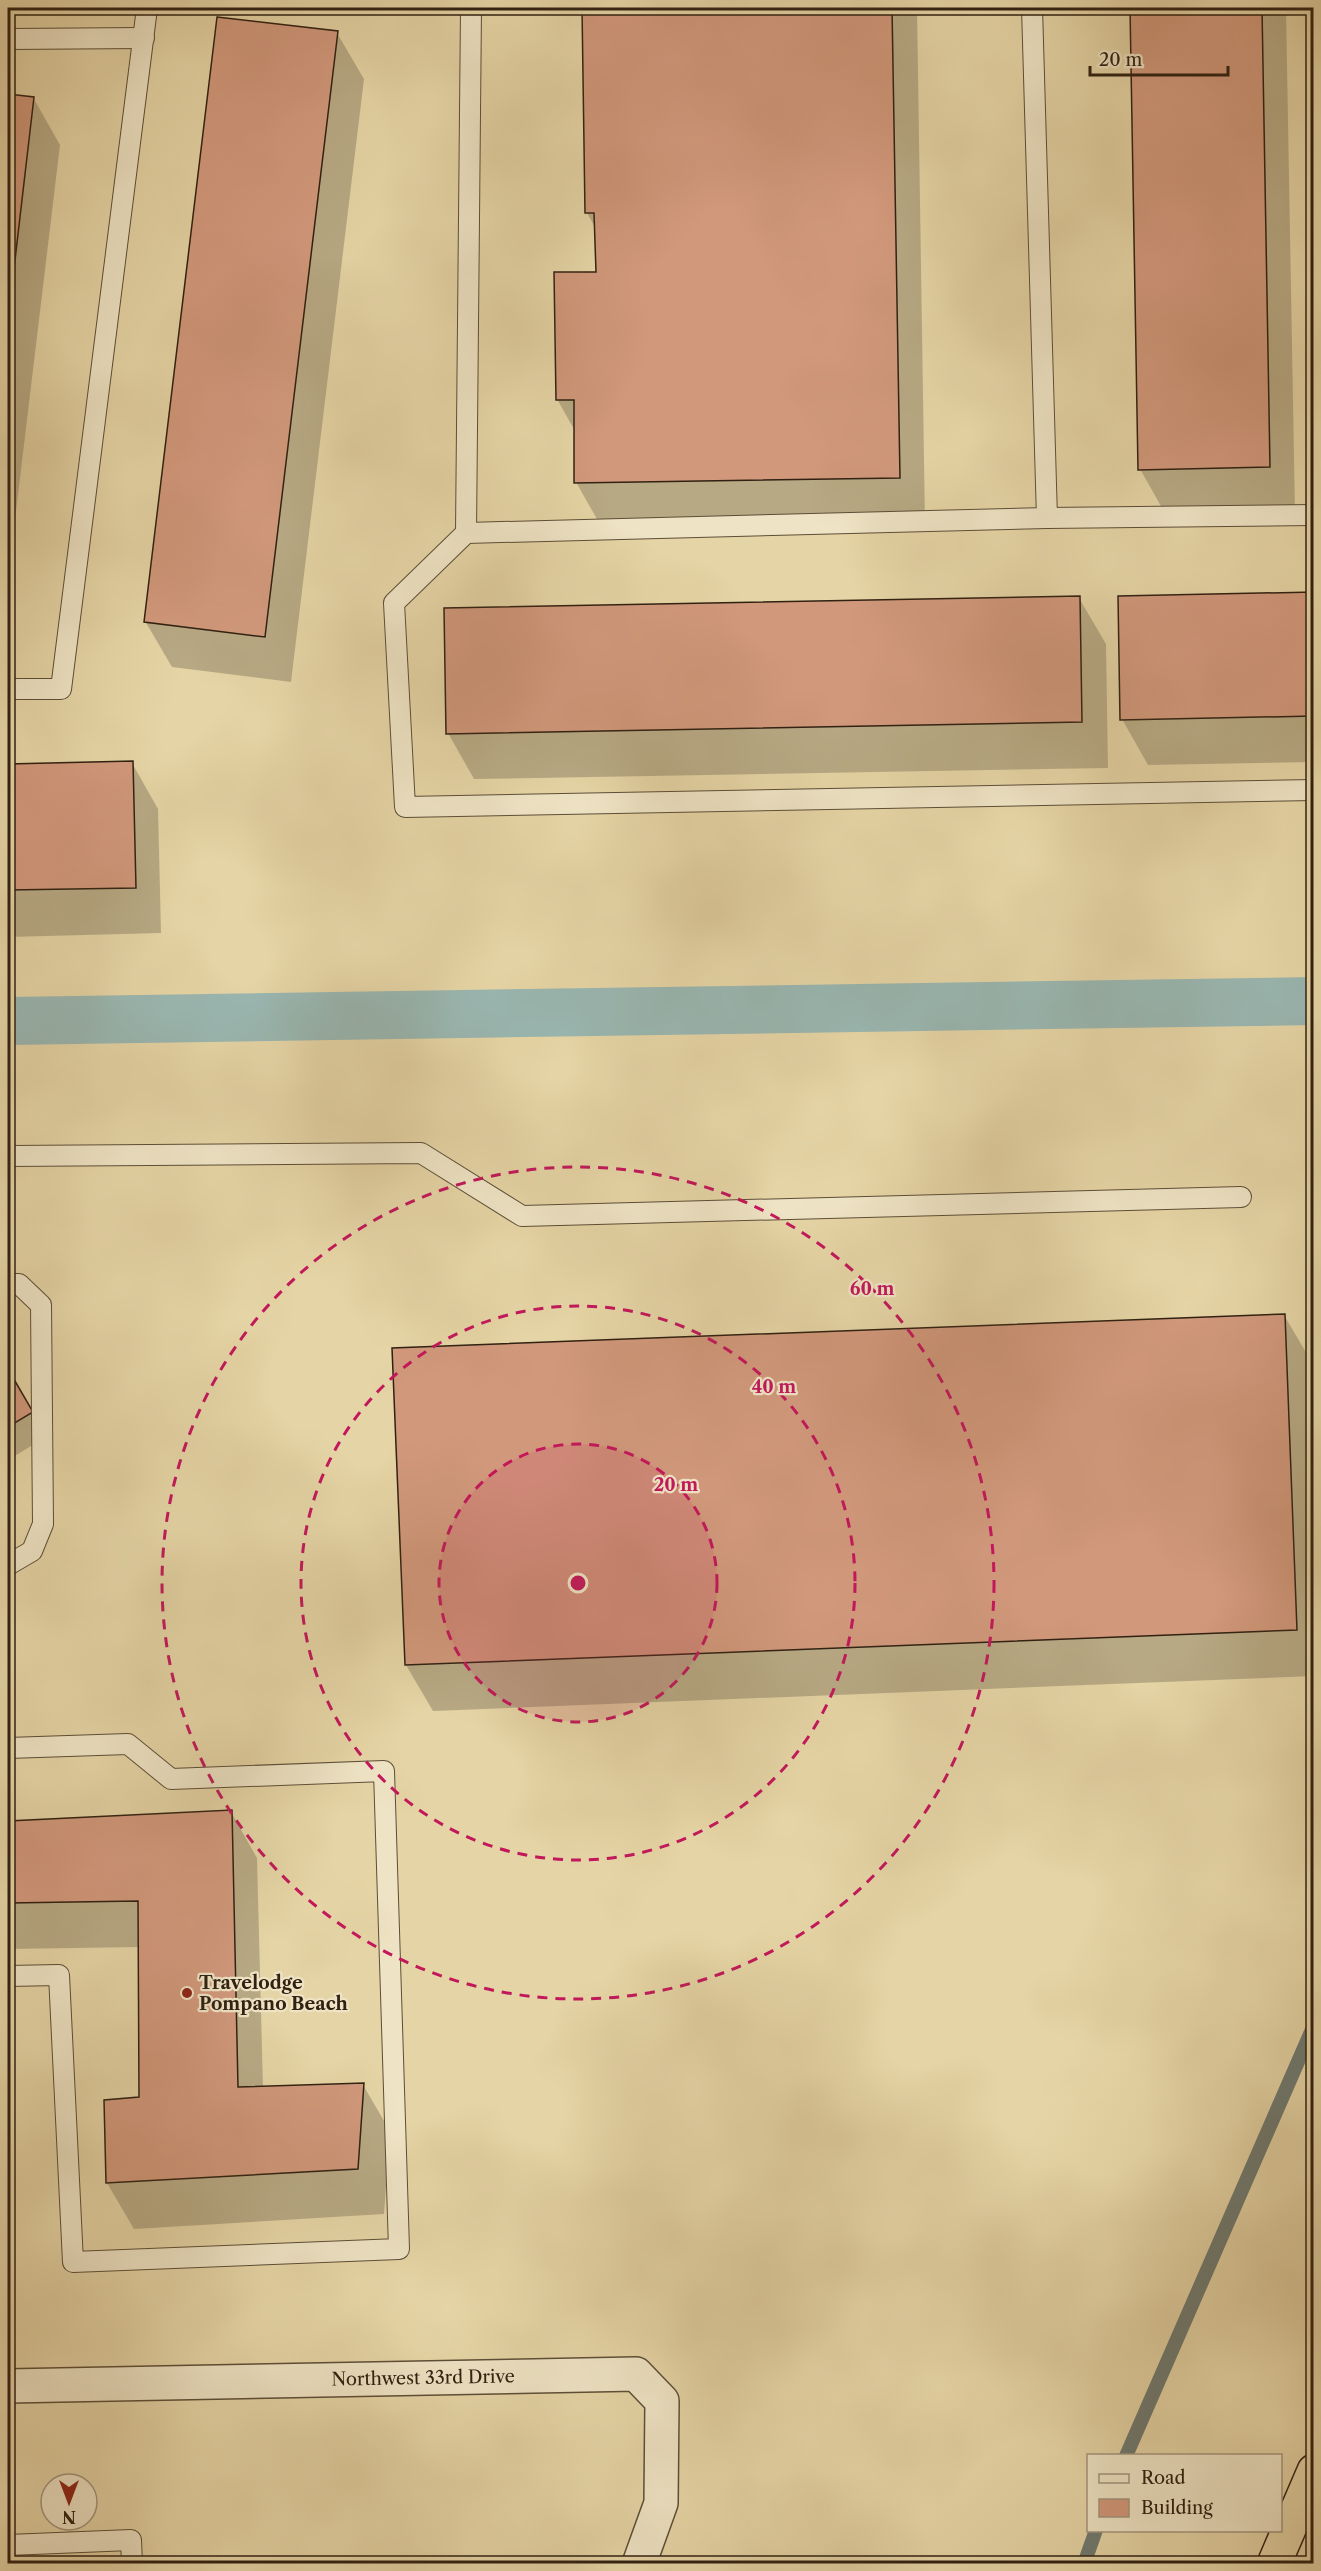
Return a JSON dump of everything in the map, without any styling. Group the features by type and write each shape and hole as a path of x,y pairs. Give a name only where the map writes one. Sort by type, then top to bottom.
{"highway":[{"path":"1274,2564 1314,2471"}],"street":[{"name":"Northwest 33rd Drive","path":"8,2386 636,2374 662,2401 661,2503 639,2564"}],"lane":[{"path":"8,689 61,689 147,8"},
{"path":"466,532 471,8"},
{"path":"1032,8 1047,518"},
{"path":"8,39 144,38"},
{"path":"1314,515 1047,518 466,532 394,603 405,807 1314,790"},
{"path":"8,1156 421,1153 522,1216 1241,1197"},
{"path":"8,1284 19,1284 41,1305 44,1524 32,1551 8,1564"},
{"path":"8,1748 128,1743 171,1779 384,1771 399,2249 73,2262 59,1974 8,1976"},
{"path":"8,2545 131,2540 132,2564"}],"building":[{"path":"582,8 892,8 900,478 574,483 574,400 556,400 554,272 596,272 594,213 585,213"},
{"path":"1130,8 1262,8 1270,467 1138,470"},
{"path":"217,17 338,31 265,637 144,622"},
{"path":"8,94 34,97 8,320"},
{"path":"1314,592 1314,716 1120,720 1118,596"},
{"path":"1080,596 1082,722 446,734 444,608"},
{"path":"133,761 136,888 8,890 8,764"},
{"path":"1285,1314 1297,1630 405,1665 392,1348"},
{"path":"8,1369 33,1412 8,1427"},
{"name":"Travelodge Pompano Beach","path":"232,1810 238,2087 364,2083 358,2169 106,2183 104,2100 139,2097 138,1901 8,1903 8,1821"}],"waterway":[{"path":"8,1021 1314,1001"},
{"path":"1127,2454 1314,2025"},
{"path":"1084,2564 1095,2532"}],"place":[{"name":"Travelodge Pompano Beach","path":"187,1993"}]}
